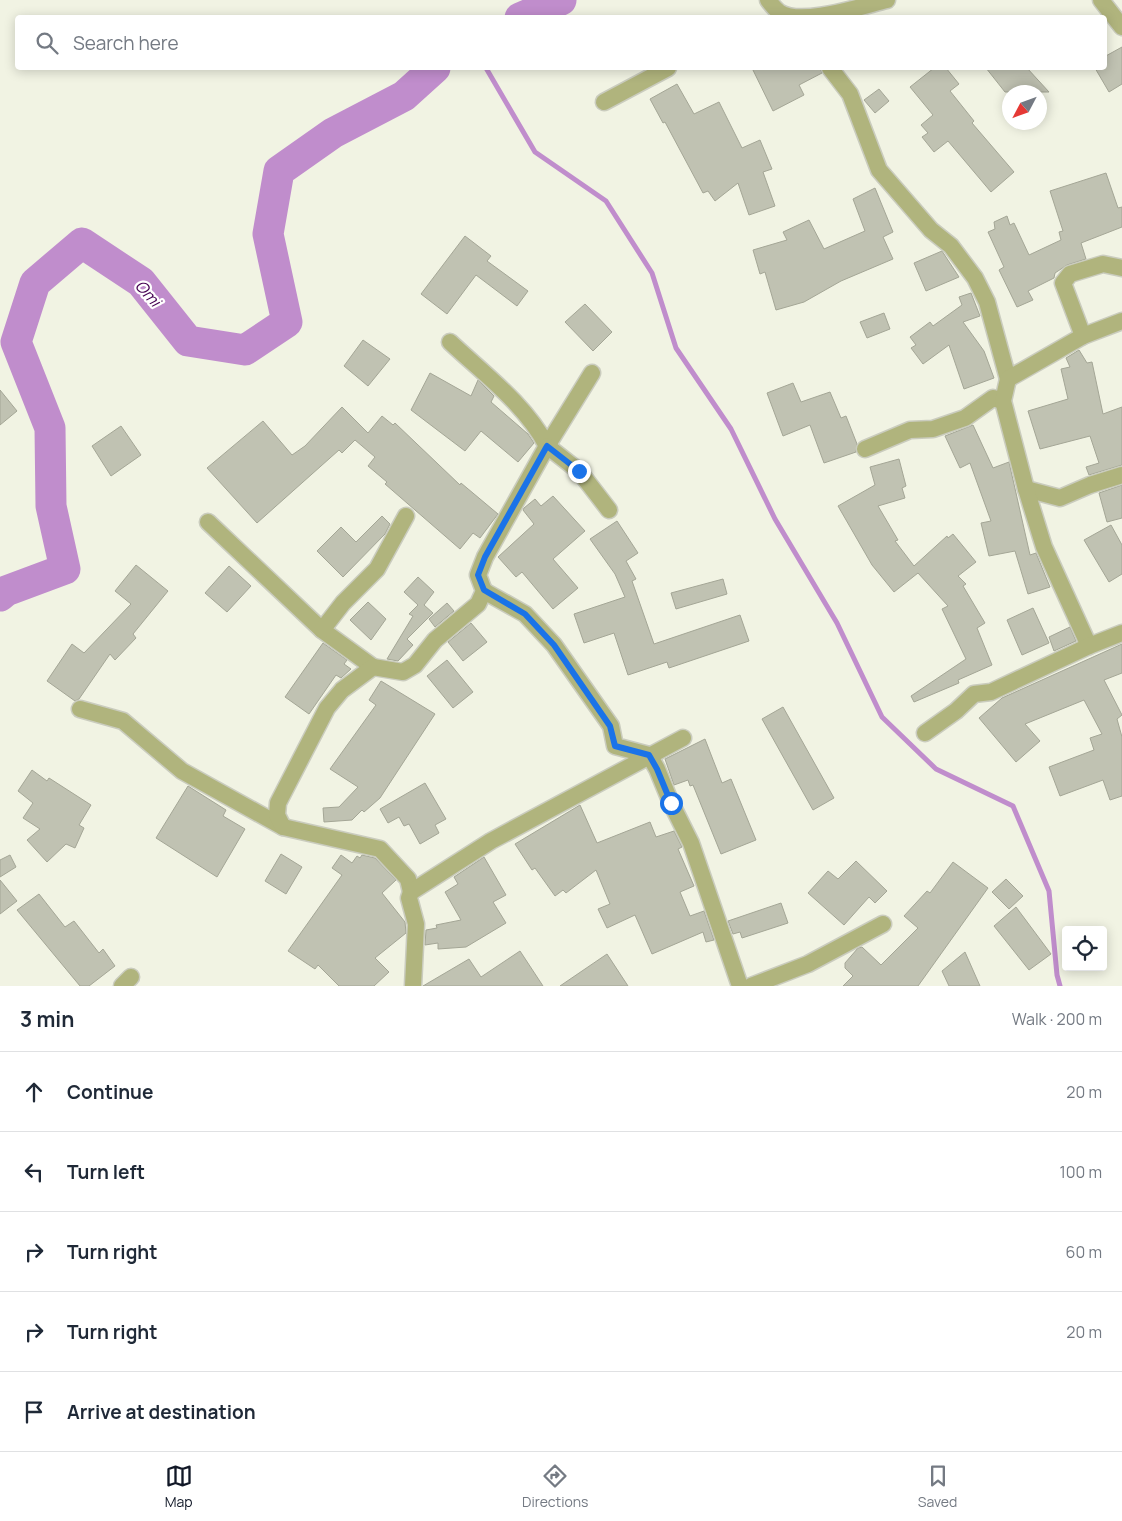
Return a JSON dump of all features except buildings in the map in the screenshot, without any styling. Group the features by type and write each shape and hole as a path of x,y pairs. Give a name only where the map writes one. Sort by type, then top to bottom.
{"street":[{"path":"768,0 776,15"},
{"path":"822,15 833,14 887,0"},
{"path":"1101,0 1122,27"},
{"path":"604,102 664,70"},
{"path":"832,70 850,94 879,170 932,230 951,246 975,278 987,302 1008,379 1003,401 1026,489 1044,547 1088,646"},
{"path":"1083,336 1063,283 1070,274 1103,264 1122,268"},
{"path":"1008,379 1083,336 1122,321"},
{"path":"450,342 520,408 540,433 547,446 579,471 610,510"},
{"path":"592,373 547,446 485,557 478,575 484,590 525,614 554,645 610,726 615,746 649,755 691,843 740,986"},
{"path":"865,449 910,430 933,429 964,418 994,398 1003,401"},
{"path":"1026,489 1060,498 1090,485 1122,475"},
{"path":"322,630 343,603 377,569 406,516"},
{"path":"208,522 322,630 373,668 403,672 415,665 435,640 478,604 484,590"},
{"path":"925,734 956,711 974,694 991,692 1088,646 1122,633"},
{"path":"283,827 277,815 278,803 327,708 342,690 373,668"},
{"path":"80,709 123,721 182,771 283,827 380,849 408,879 412,892"},
{"path":"413,986 416,924 408,898 412,892 491,841 683,738"},
{"path":"751,986 808,964 883,924"}],"waterway":[{"name":"Omi","path":"527,15 561,0"},
{"name":"Omi","path":"0,596 6,591 65,569 51,506 50,428 16,342 35,283 82,243 141,282 188,341 245,350 287,322 268,234 279,171 333,133 404,96 433,70"},
{"path":"487,70 535,152 606,201 652,273 676,348 731,429 775,519 837,623 882,717 936,769 1013,806 1049,891 1057,975 1060,986"}],"route":[{"path":"579,471 547,446 485,557 478,575 484,590 525,614 554,645 610,726 615,746 649,755 671,803"}]}
